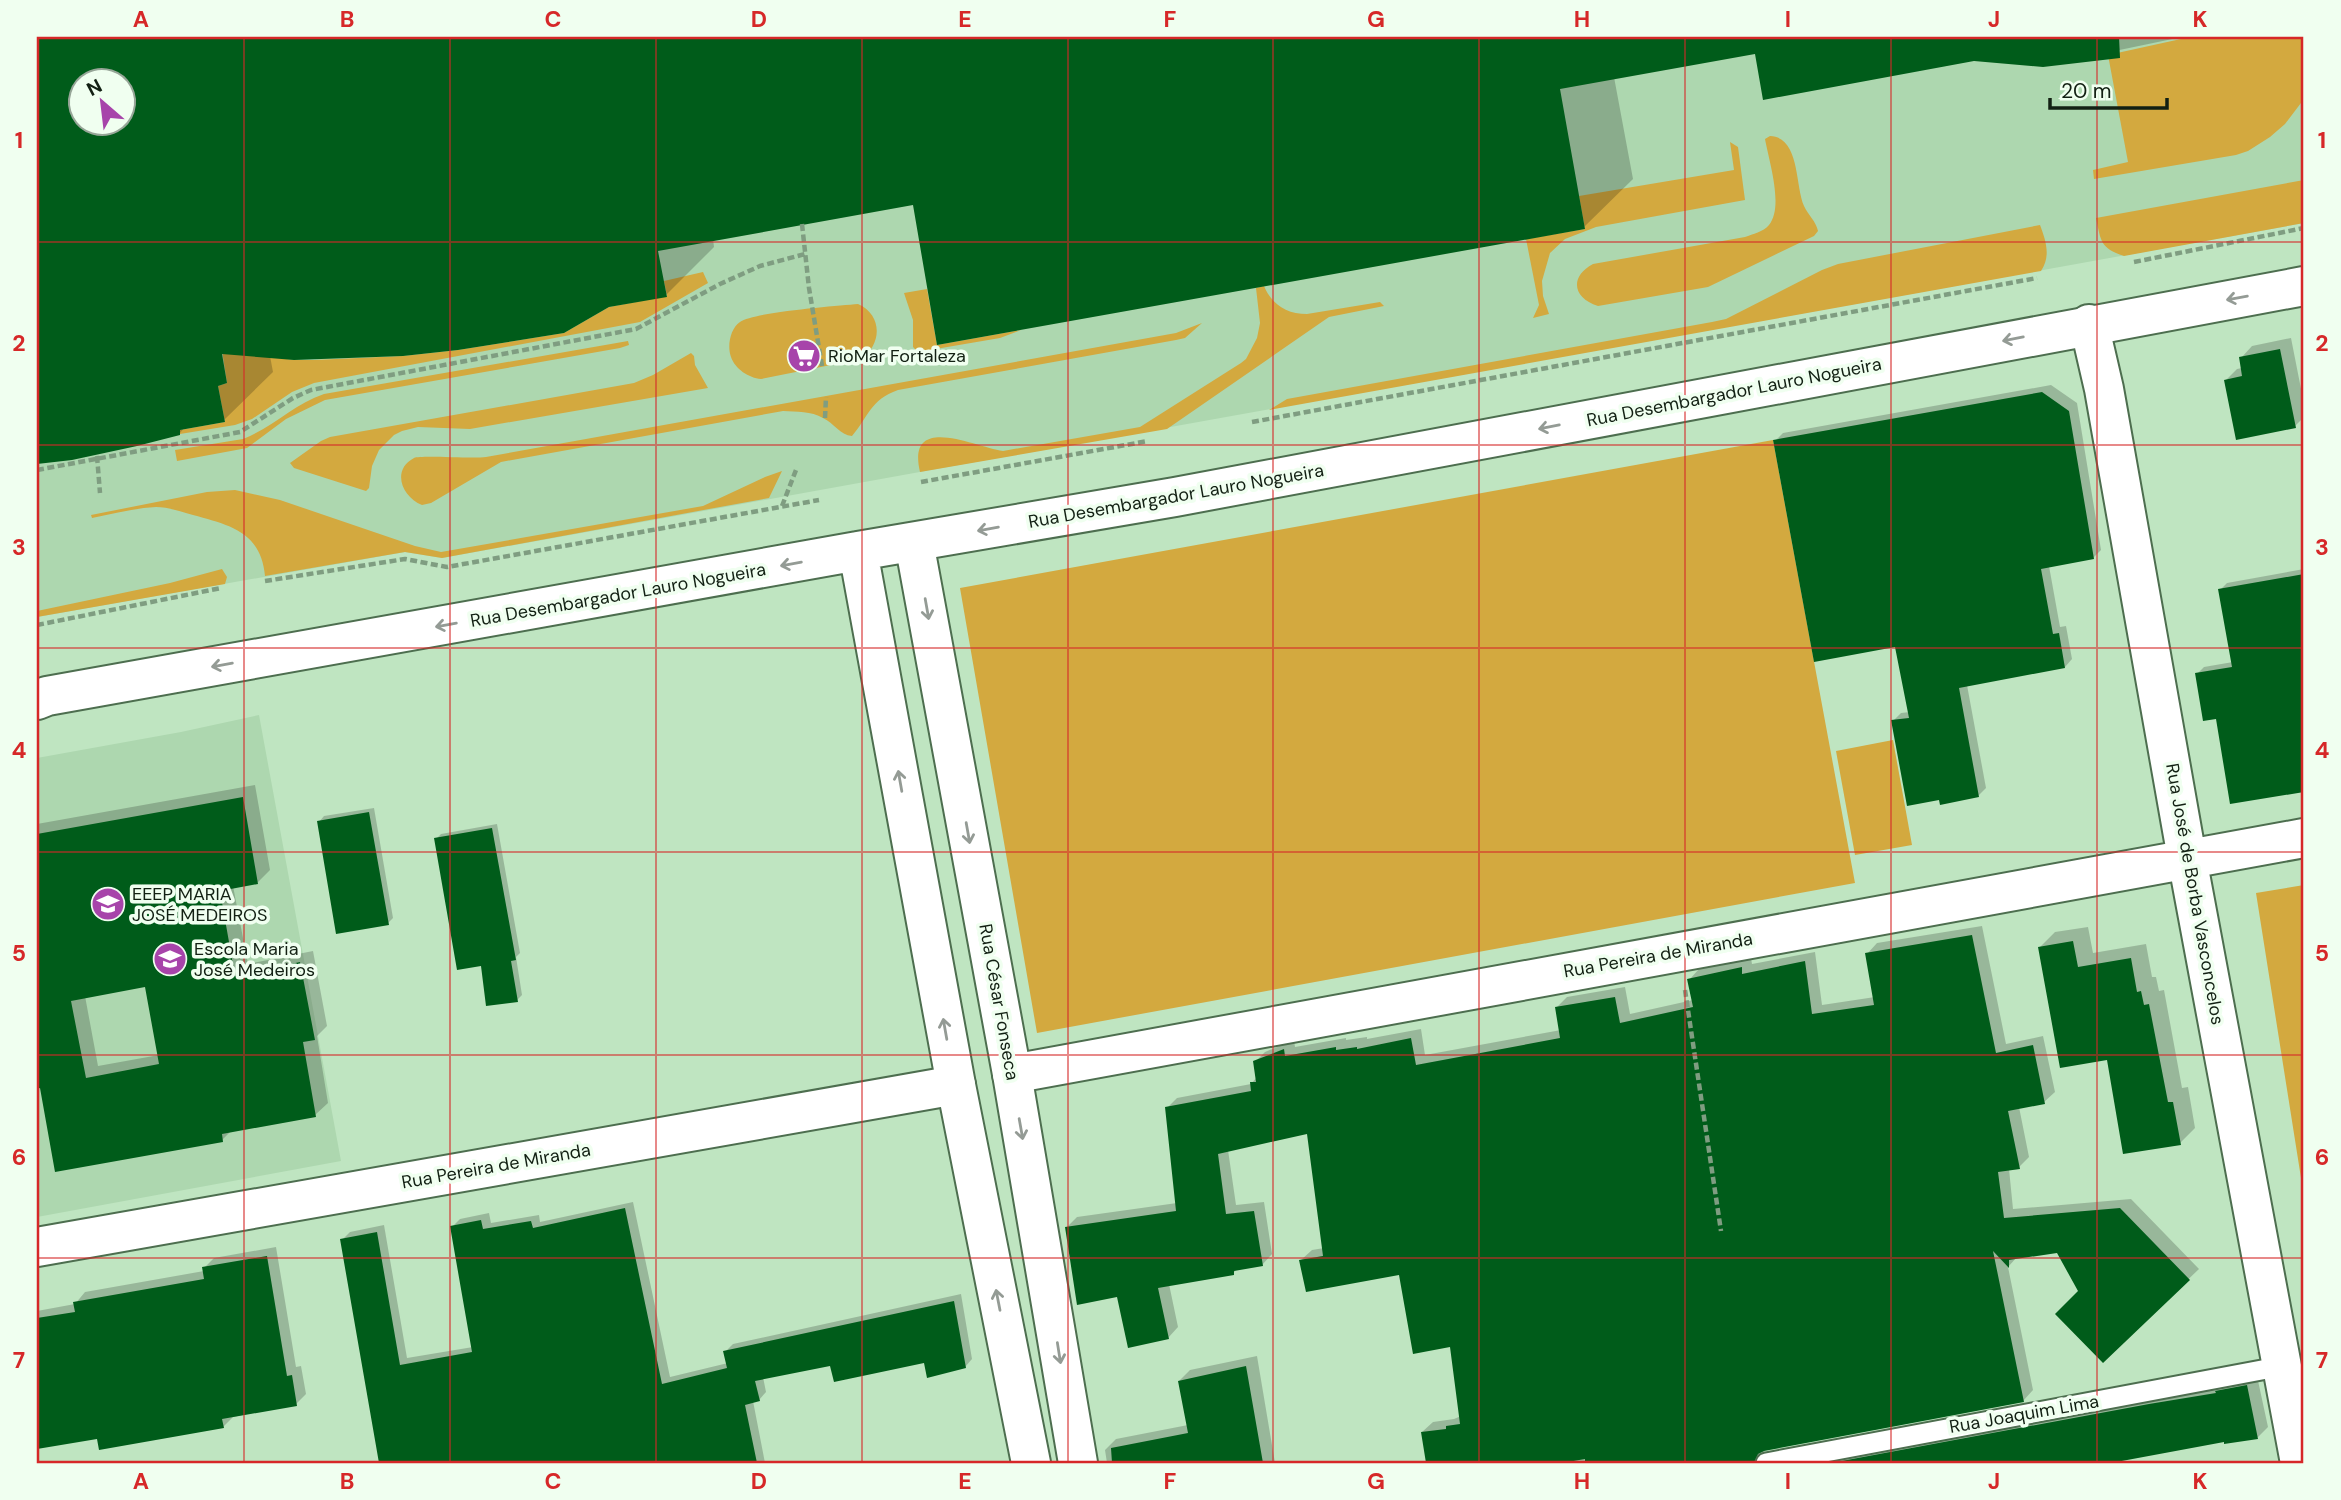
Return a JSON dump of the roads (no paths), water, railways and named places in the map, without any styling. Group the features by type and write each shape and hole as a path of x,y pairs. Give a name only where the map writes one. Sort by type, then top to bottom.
{"street":[{"name":"Rua Desembargador Lauro Nogueira","path":"40,697 1175,497 2089,324 2304,286"},
{"name":"Rua José de Borba Vasconcelos","path":"2089,324 2104,388 2187,859 2291,1372 2300,1463"},
{"name":"Rua César Fonseca","path":"914,542 1012,1074 1078,1463"},
{"path":"858,551 956,1085 1031,1463"},
{"name":"Rua Pereira de Miranda","path":"1012,1074 2304,838"},
{"name":"Rua Pereira de Miranda","path":"37,1247 956,1085"}],"lane":[{"name":"Rua Joaquim Lima","path":"1766,1463 2291,1372"}],"place":[{"name":"RioMar Fortaleza","path":"804,356"},
{"name":"EEEP MARIA JOSÉ MEDEIROS","path":"108,904"},
{"name":"Escola Maria José Medeiros","path":"170,959"}]}
